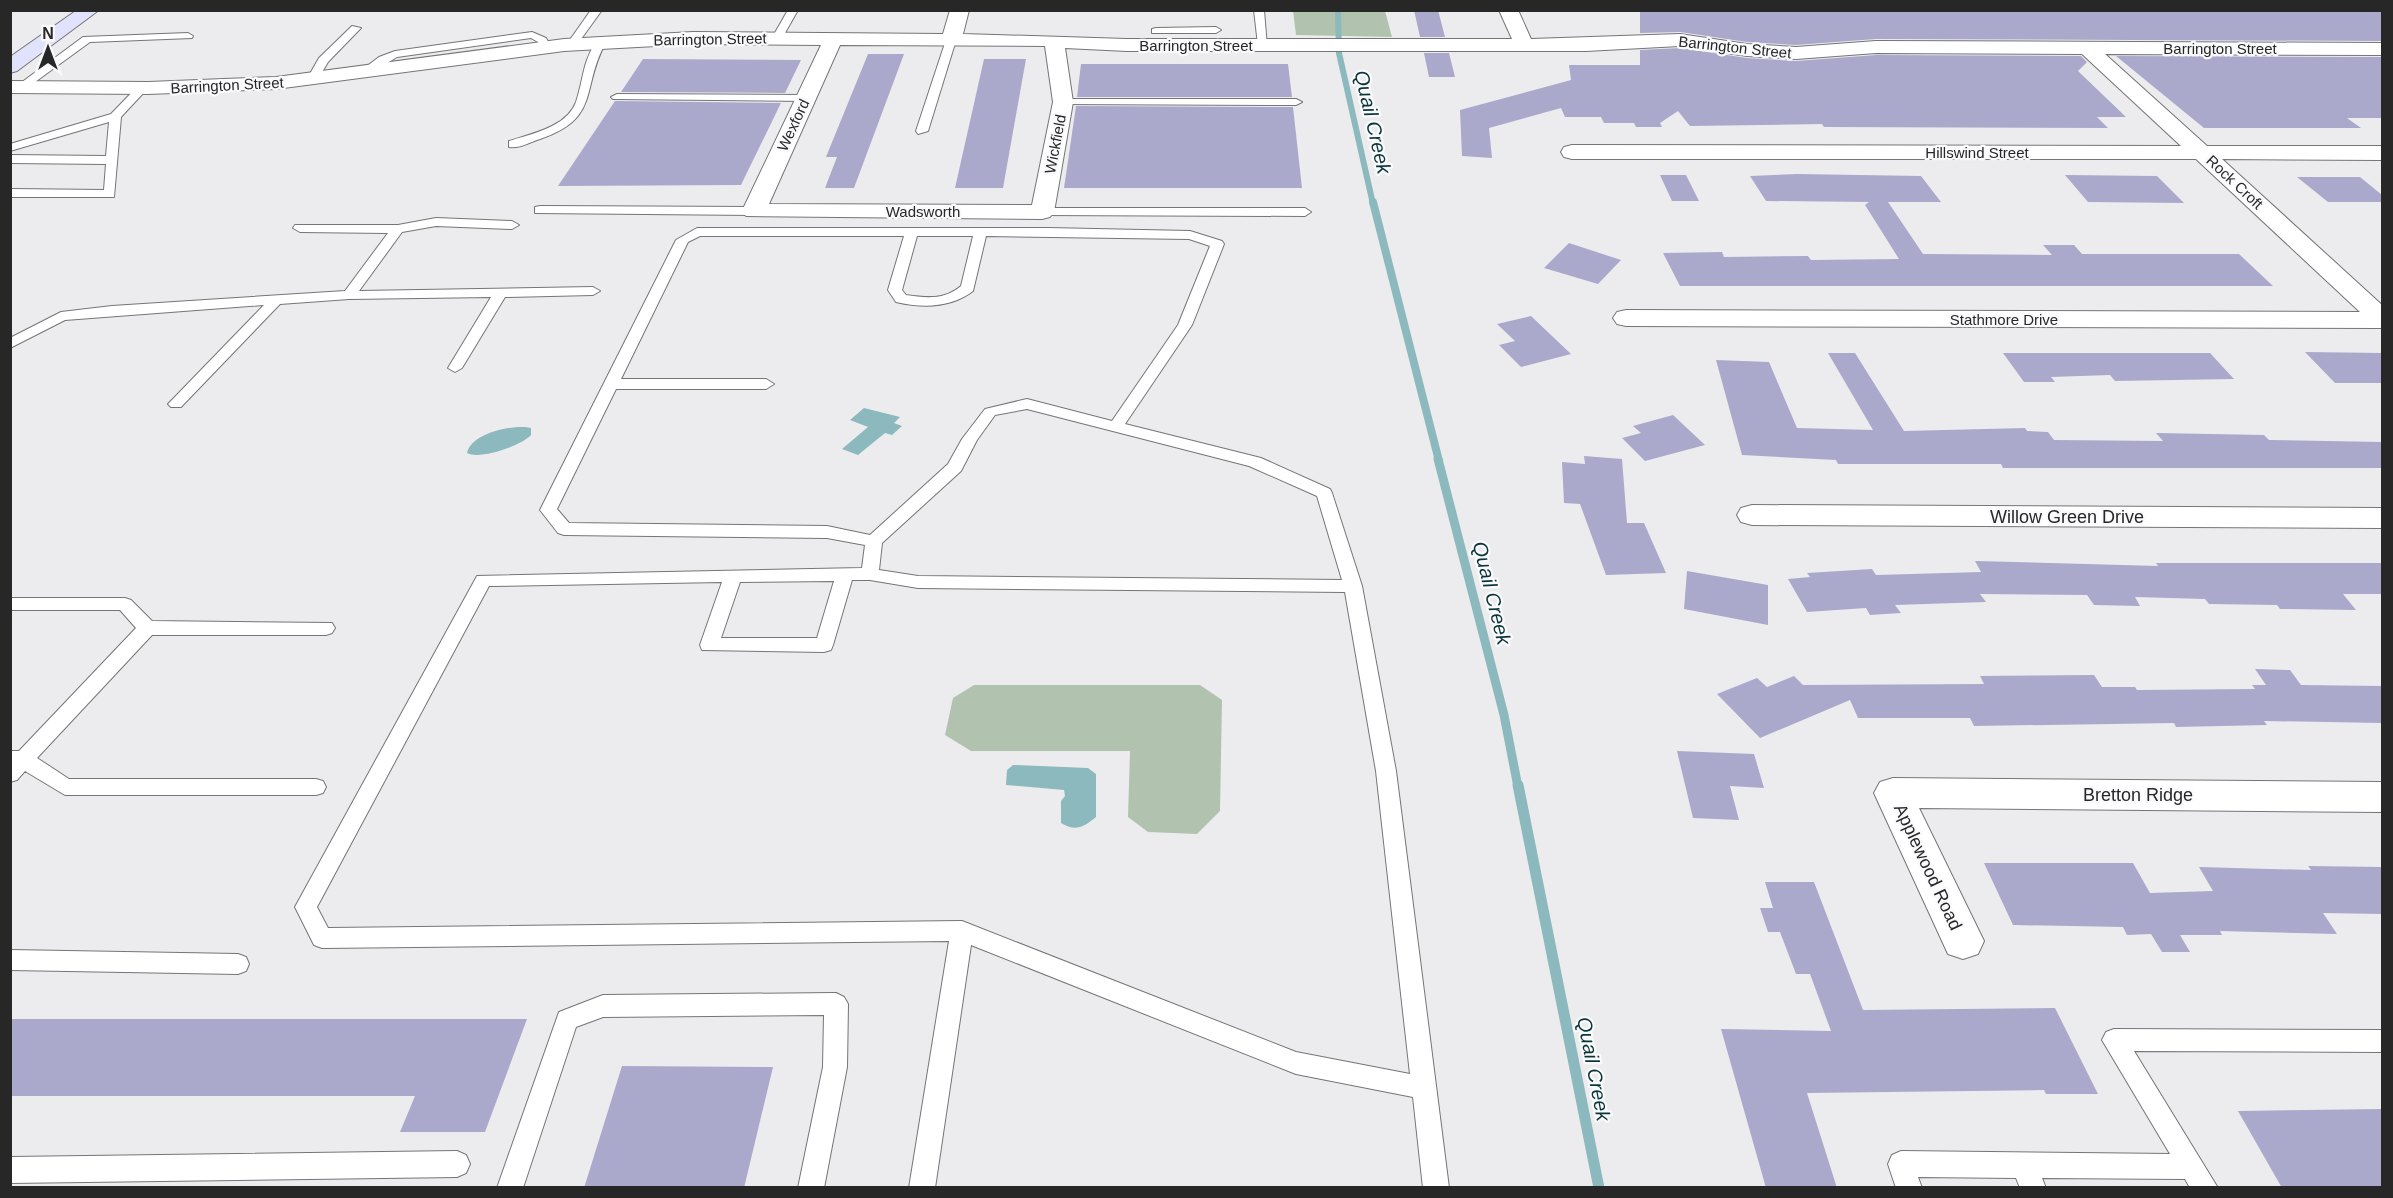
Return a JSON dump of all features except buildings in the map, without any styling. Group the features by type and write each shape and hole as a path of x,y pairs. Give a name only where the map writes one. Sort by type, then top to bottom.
{"street":[{"path":"10,46 60,10"},
{"path":"10,67 90,10"},
{"path":"1508,10 1524,45"},
{"path":"951,40 960,11"},
{"name":"Barrington Street","path":"15,87 214,87 364,73 572,44 693,38 1054,41 1186,38 1263,45 1586,45 1680,40 1698,41 1747,51 1797,53 1876,47 2382,49"},
{"name":"Wexford","path":"754,211 833,39"},
{"name":"Wickfield","path":"1042,212 1063,102 1054,41"},
{"name":"Rock Croft","path":"2086,47 2382,319"},
{"name":"Hillswind Street","path":"1572,152 2382,153"},
{"name":"Wadsworth","path":"754,211 1042,212"},
{"name":"Stathmore Drive","path":"1626,318 2382,319"},
{"name":"Willow Green Drive","path":"1752,515 2382,518"},
{"name":"Bretton Ridge","path":"1893,793 2382,797"},
{"name":"Applewood Road","path":"1893,793 1963,941"}],"lane":[{"path":"572,44 597,10"},
{"path":"777,38 792,10"},
{"path":"1259,10 1263,45"},
{"path":"313,79 323,60 356,28"},
{"path":"1156,31 1186,38 1216,30"},
{"path":"15,87 87,39 188,36"},
{"path":"922,131 951,40"},
{"path":"513,144 554,130 570,118 581,104 590,61 601,42"},
{"path":"10,148 115,116 142,88"},
{"path":"618,97 806,98"},
{"path":"1063,102 1296,102"},
{"path":"10,193 110,194 115,116"},
{"path":"10,159 111,160"},
{"name":"Wadsworth","path":"540,210 754,211"},
{"name":"Wadsworth","path":"1042,212 1305,212"},
{"path":"300,228 398,229 436,222 512,225"},
{"path":"350,295 398,229"},
{"path":"874,541 827,532 564,529 548,510 683,240 698,232 980,232 1190,235 1217,244 1185,325 1116,426"},
{"path":"912,232 896,290 900,299 917,301 952,299 968,288 980,232"},
{"path":"10,344 61,316 350,295 592,291"},
{"path":"455,368 501,292"},
{"path":"176,404 276,300"},
{"path":"612,384 766,384"},
{"path":"870,574 874,541 955,467 970,438 990,412 1026,404 1255,462 1324,493 1353,586 1386,771 1436,1188"},
{"path":"1353,586 918,582 870,574 483,580 306,907 322,938 962,931 1296,1063 1424,1088"},
{"path":"733,576 709,645 824,645 845,575"},
{"path":"10,604 125,604 147,628"},
{"path":"316,787 65,787 15,764 147,628 326,628"},
{"path":"922,1188 962,931"},
{"path":"10,960 238,964"},
{"path":"510,1188 567,1020 603,1006 836,1004 836,1066 811,1188"},
{"path":"2198,1177 2114,1040 2382,1041"},
{"path":"10,1170 457,1164"},
{"path":"1909,1188 1901,1164 2028,1176 2198,1177"}],"green space":[{"path":"1293,11 1385,11 1392,37 1296,35"},
{"path":"974,685 1200,685 1222,700 1220,811 1197,834 1148,832 1128,817 1130,751 971,751 945,735 953,698"}],"water":[{"path":"864,408 900,417 894,423 902,426 892,435 885,433 858,455 842,449 868,427 850,420"},
{"path":"531,428 531,435 518,443 500,451 481,455 467,453 475,441 491,432"},
{"path":"1013,765 1088,768 1096,774 1096,817 1075,828 1061,823 1061,801 1065,796 1064,790 1006,785 1007,770"}],"waterway":[{"name":"Quail Creek","path":"1338,10 1339,53 1373,204"},
{"name":"Quail Creek","path":"1373,202 1439,461"},
{"name":"Quail Creek","path":"1438,459 1504,715 1518,787"},
{"name":"Quail Creek","path":"1518,785 1599,1188"}]}
